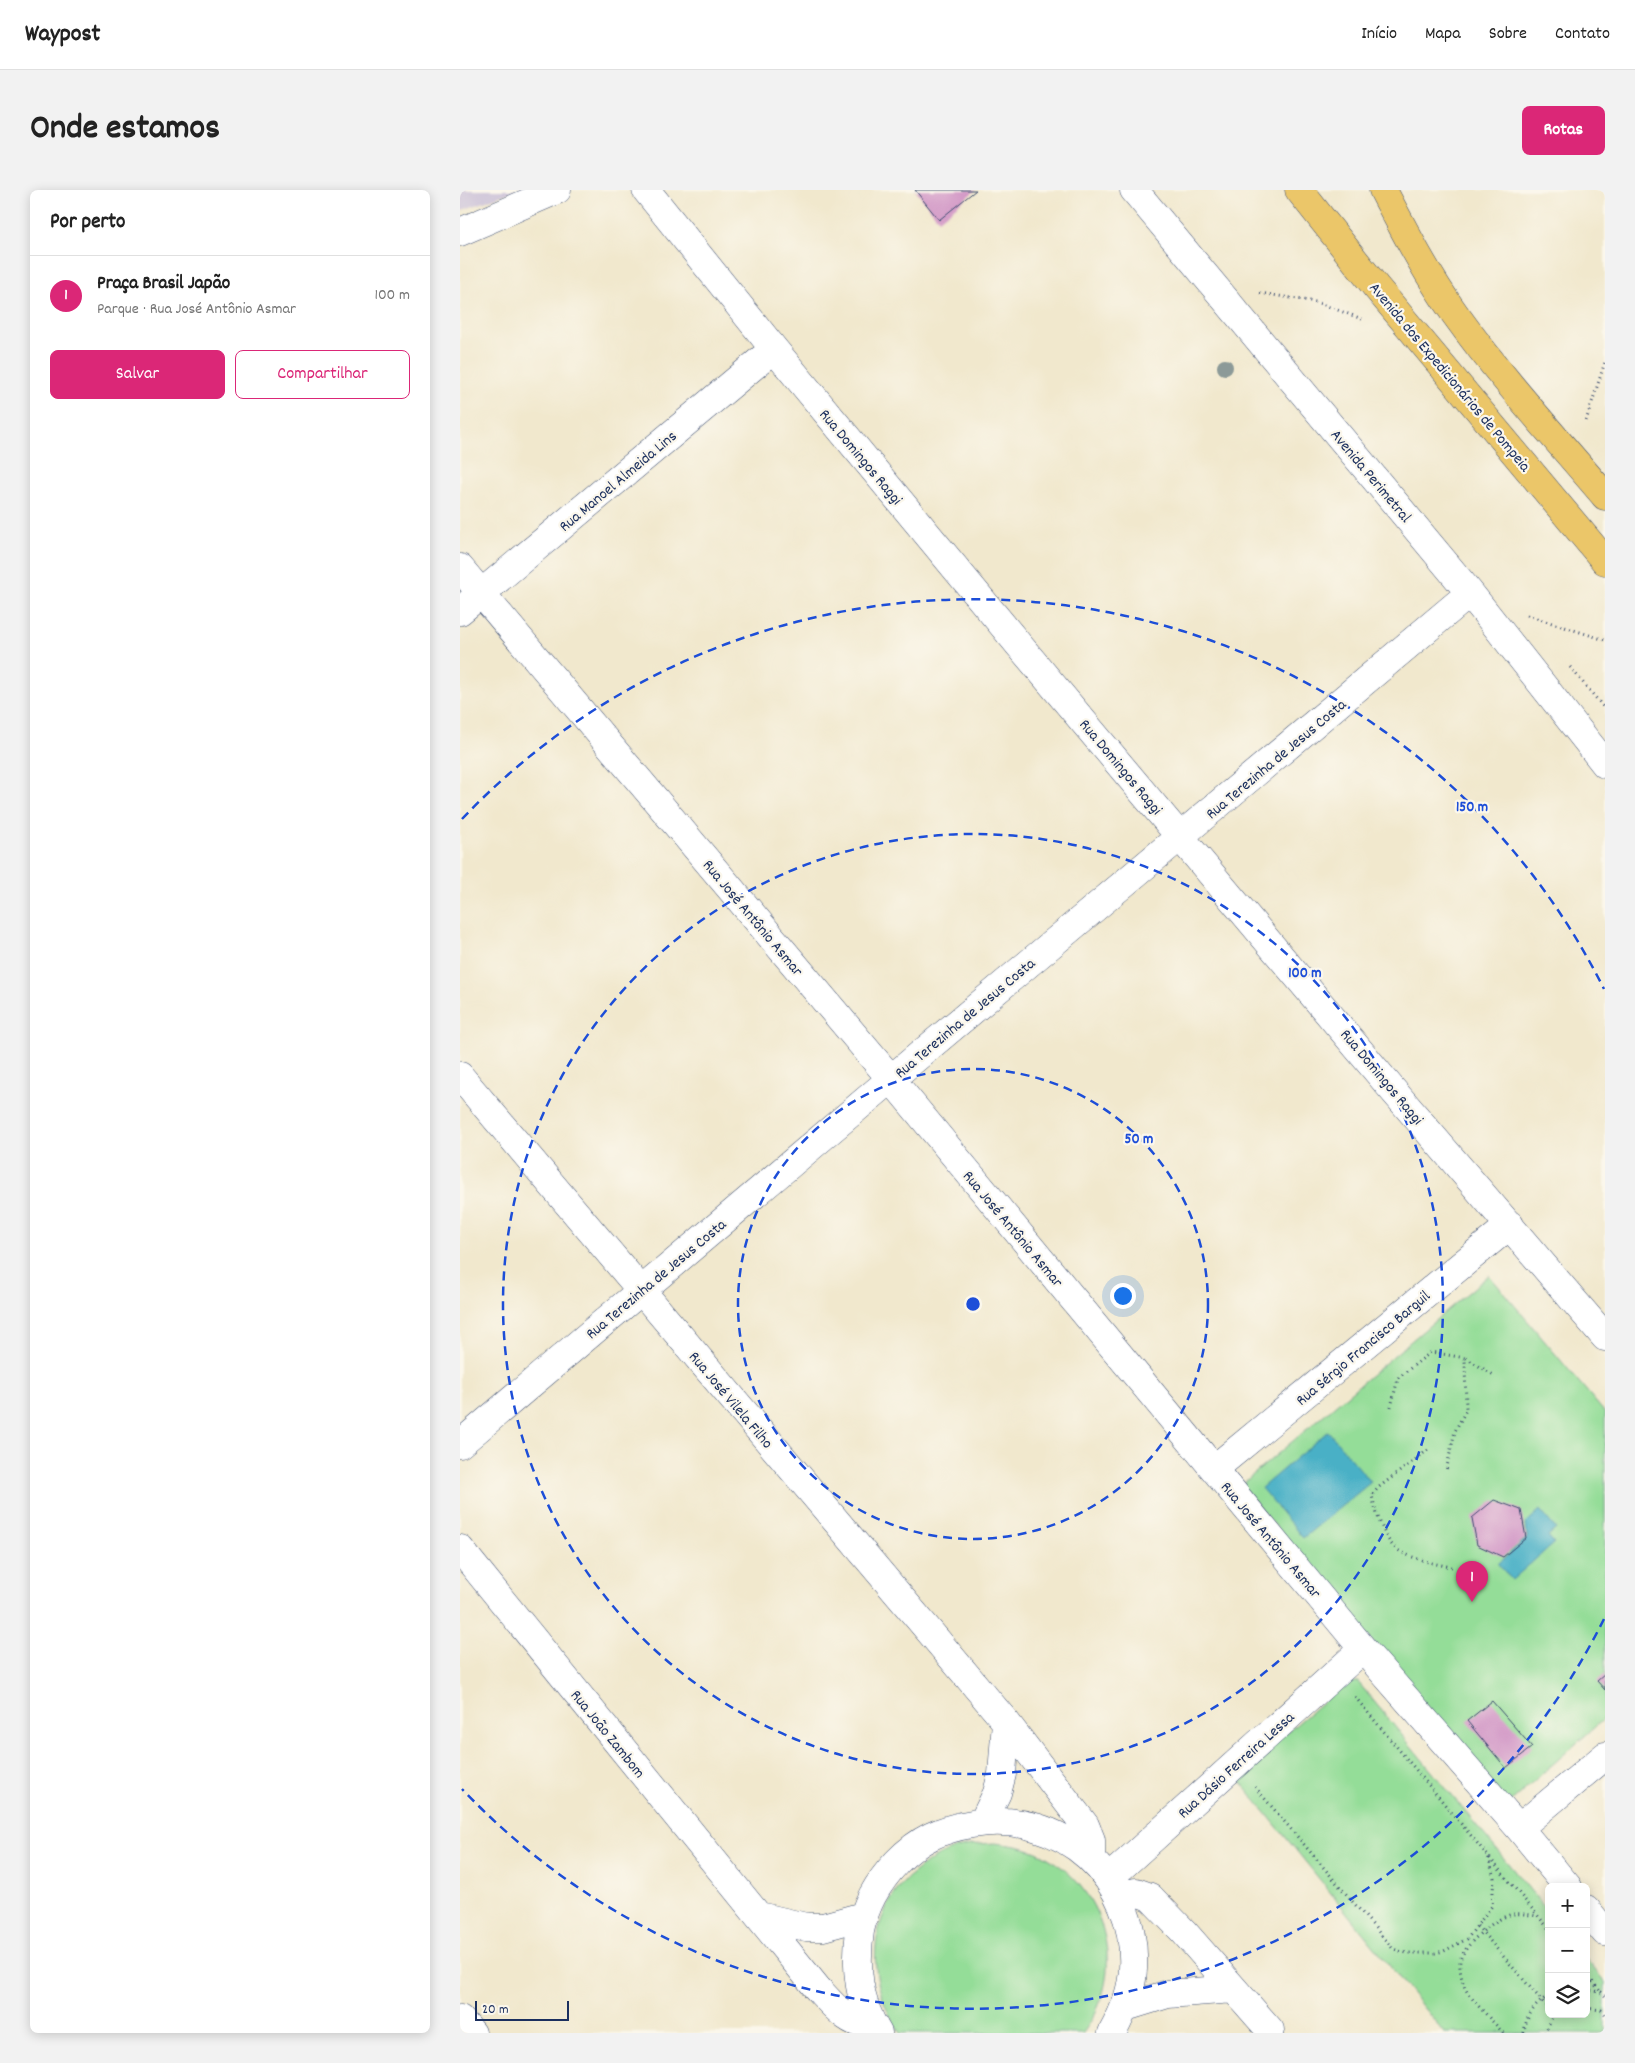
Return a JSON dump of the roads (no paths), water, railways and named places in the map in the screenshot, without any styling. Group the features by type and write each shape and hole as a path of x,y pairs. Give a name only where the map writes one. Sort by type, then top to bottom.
{"highway":[{"path":"1280,190 1376,286"},
{"name":"Avenida dos Expedicionários de Pompeia","path":"1299,190 1376,286 1605,561"},
{"path":"1382,190 1413,247 1454,313 1501,374 1605,496"}],"street":[{"path":"460,232 557,190"},
{"name":"Rua Domingos Raggi","path":"646,190 774,349 1012,637 1391,1088 1605,1337"},
{"name":"Avenida Perimetral","path":"1134,190 1470,593 1605,764"},
{"name":"Rua Manoel Almeida Lins","path":"460,611 774,349"},
{"name":"Rua José Antônio Asmar","path":"460,568 891,1079 1363,1649 1565,1883"},
{"name":"Rua Terezinha de Jesus Costa","path":"460,1444 1470,593"},
{"name":"Rua José Vilela Filho","path":"460,1076 1006,1722 1085,1825 1091,1840 1091,1859"},
{"name":"Rua Sérgio Francisco Barguil","path":"1214,1470 1510,1225"},
{"name":"Rua João Zambom","path":"460,1549 759,1916 840,2012 852,2022 876,2030"},
{"name":"Rua Dásio Ferreira Lessa","path":"1113,1887 1363,1649"},
{"path":"983,1822 997,1793 1002,1774 1006,1722"},
{"path":"1519,1828 1605,1756"},
{"path":"876,2030 860,1991 857,1953 863,1916 881,1878 911,1848 948,1828 983,1822 1017,1822 1044,1829 1069,1841 1091,1859 1113,1887 1131,1932 1133,1969 1126,2007 1112,2033"},
{"path":"1113,1887 1150,1897 1270,2030"},
{"path":"1590,1914 1605,1932"},
{"path":"759,1916 806,1927 822,1927 863,1916"},
{"path":"1126,2007 1168,1994 1234,1989"},
{"path":"460,2019 472,2033"}],"water":[{"path":"1328,1431 1371,1482 1303,1538 1261,1488"},
{"path":"1540,1510 1556,1529 1548,1536 1554,1543 1512,1580 1498,1564 1527,1538 1526,1523"}],"place":[{"name":"Praça Brasil Japão","path":"1472,1602"}]}
